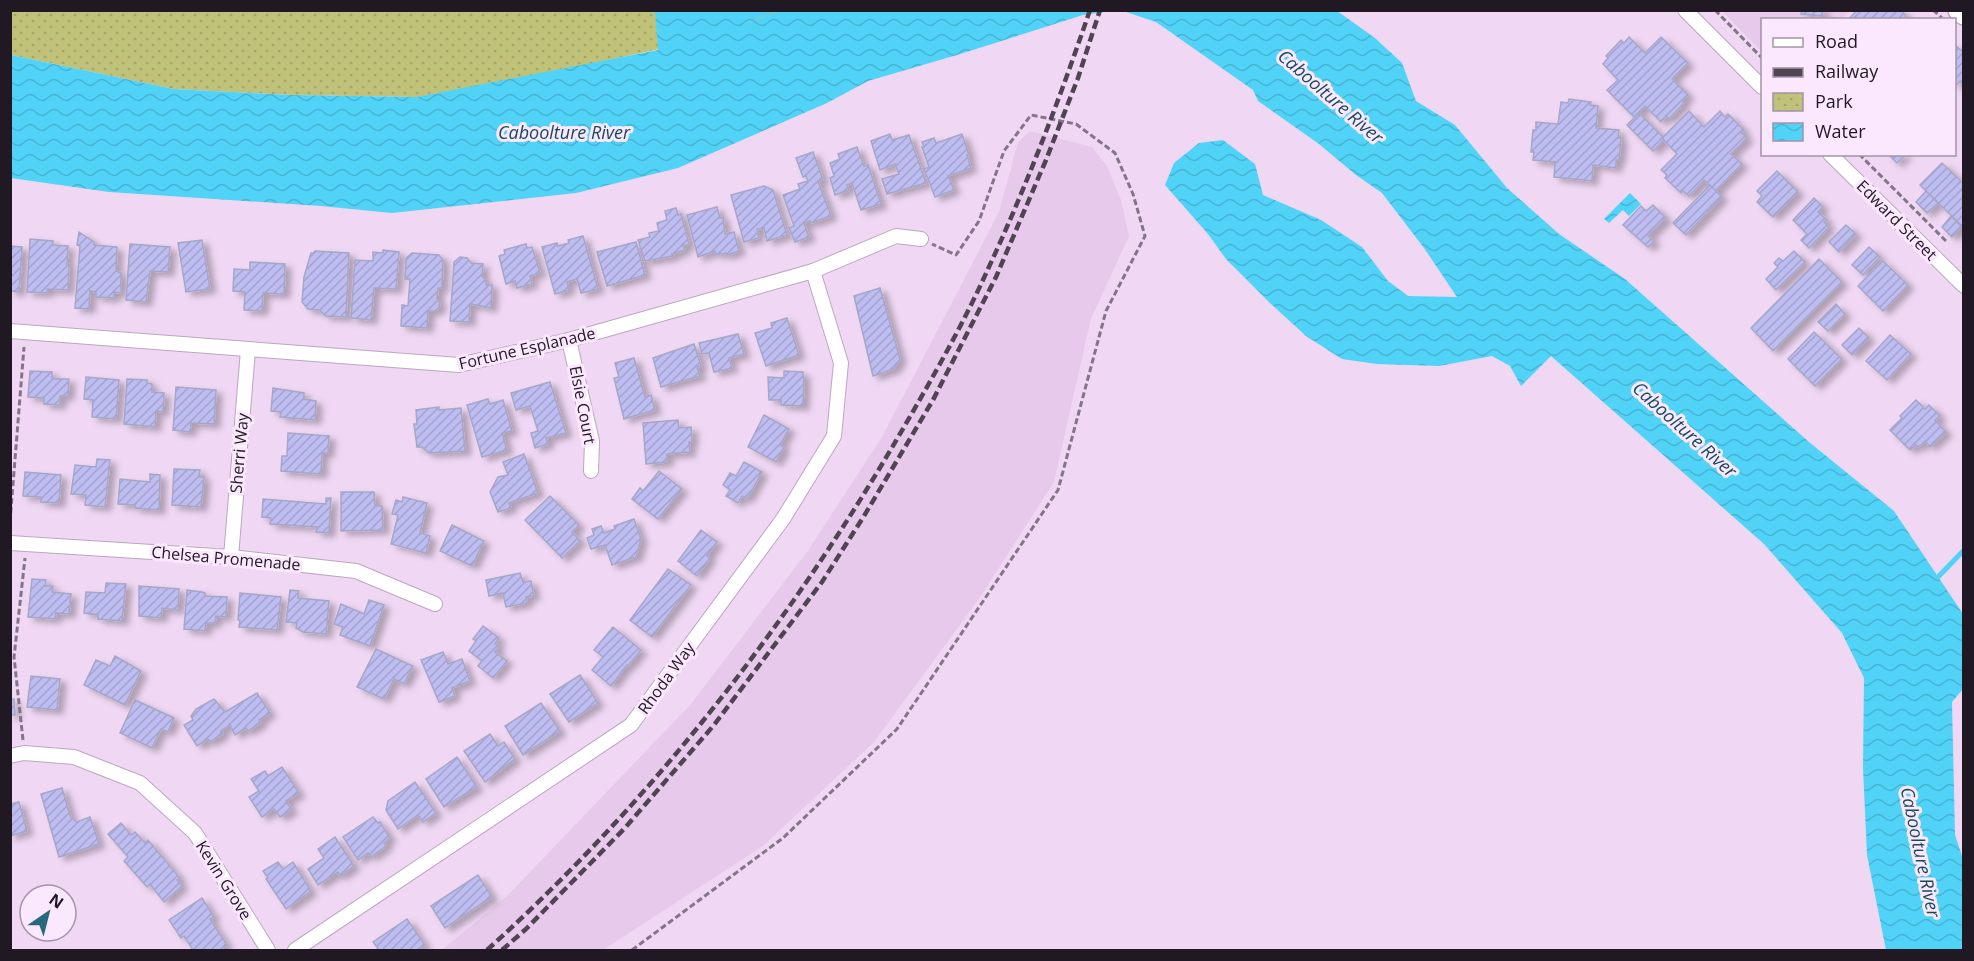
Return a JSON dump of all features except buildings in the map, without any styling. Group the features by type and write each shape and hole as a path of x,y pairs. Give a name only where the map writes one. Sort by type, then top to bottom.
{"main road":[{"path":"1959,10 1964,14"}],"street":[{"path":"1685,10 1761,86"},
{"name":"Edward Street","path":"1832,156 1964,286"},
{"name":"Fortune Esplanade","path":"10,331 459,366 569,339 813,271 896,236 921,240"},
{"name":"Rhoda Way","path":"295,951 632,725 783,519 834,436 841,363 813,271"},
{"name":"Elsie Court","path":"569,339 592,441 591,471"},
{"name":"Sherri Way","path":"231,557 248,350"},
{"name":"Chelsea Promenade","path":"10,543 231,557 356,571 435,604"},
{"name":"Kevin Grove","path":"17,754 74,757 140,783 195,833 268,951"}],"path":[{"path":"1714,10 1761,57"},
{"path":"632,951 783,838 897,729 1058,490 1106,311 1145,236 1133,194 1115,153 1076,124 1031,115 1004,151 979,221 957,255 921,240"},
{"path":"1861,156 1948,243"},
{"path":"10,522 26,332"},
{"path":"17,754 14,657 27,543"}],"shaded area":[{"path":"1722,11 1850,11 1842,18 1761,18 1761,51"},
{"path":"1030,131 1092,147 1107,166 1121,200 1129,236 1091,319 1054,482 979,599 874,742 763,846 603,950 442,950 508,895 690,705 807,552 882,437 999,212 1018,142"}],"green space":[{"path":"11,11 782,11 705,39 549,73 418,97 292,95 174,89 11,55"}],"water":[{"name":"Caboolture River","path":"782,10 1111,11 1083,15 868,81 827,103 678,168 576,193 392,213 109,192 11,178 11,55 174,89 292,95 417,97 658,50 655,11 777,11 744,24"},
{"path":"1123,11 1337,11 1375,38 1402,63 1416,101 1455,125 1507,188 1559,234 1625,279 1809,442 1894,511 1963,614 1963,689 1952,702 1955,835 1963,859 1963,950 1886,950 1867,855 1863,768 1864,678 1842,633 1764,544 1551,356 1521,386 1510,366 1492,356 1439,366 1377,364 1342,359 1306,336 1226,259 1208,234 1165,185 1174,163 1199,143 1223,140 1255,164 1263,195 1321,220 1362,247 1388,281 1408,296 1457,297 1424,248 1382,193 1319,144 1258,101 1253,90 1156,22"},
{"path":"1630,193 1641,204 1629,216 1623,210 1609,223 1604,219"}],"waterway":[{"path":"1938,577 1964,550"}],"railway":[{"path":"487,950 547,894 659,774 762,645 854,509 933,376 978,291 1030,173 1090,10"},
{"path":"502,950 526,929 624,829 714,725 822,582 864,516 933,400 996,277 1078,78 1100,10"}]}
